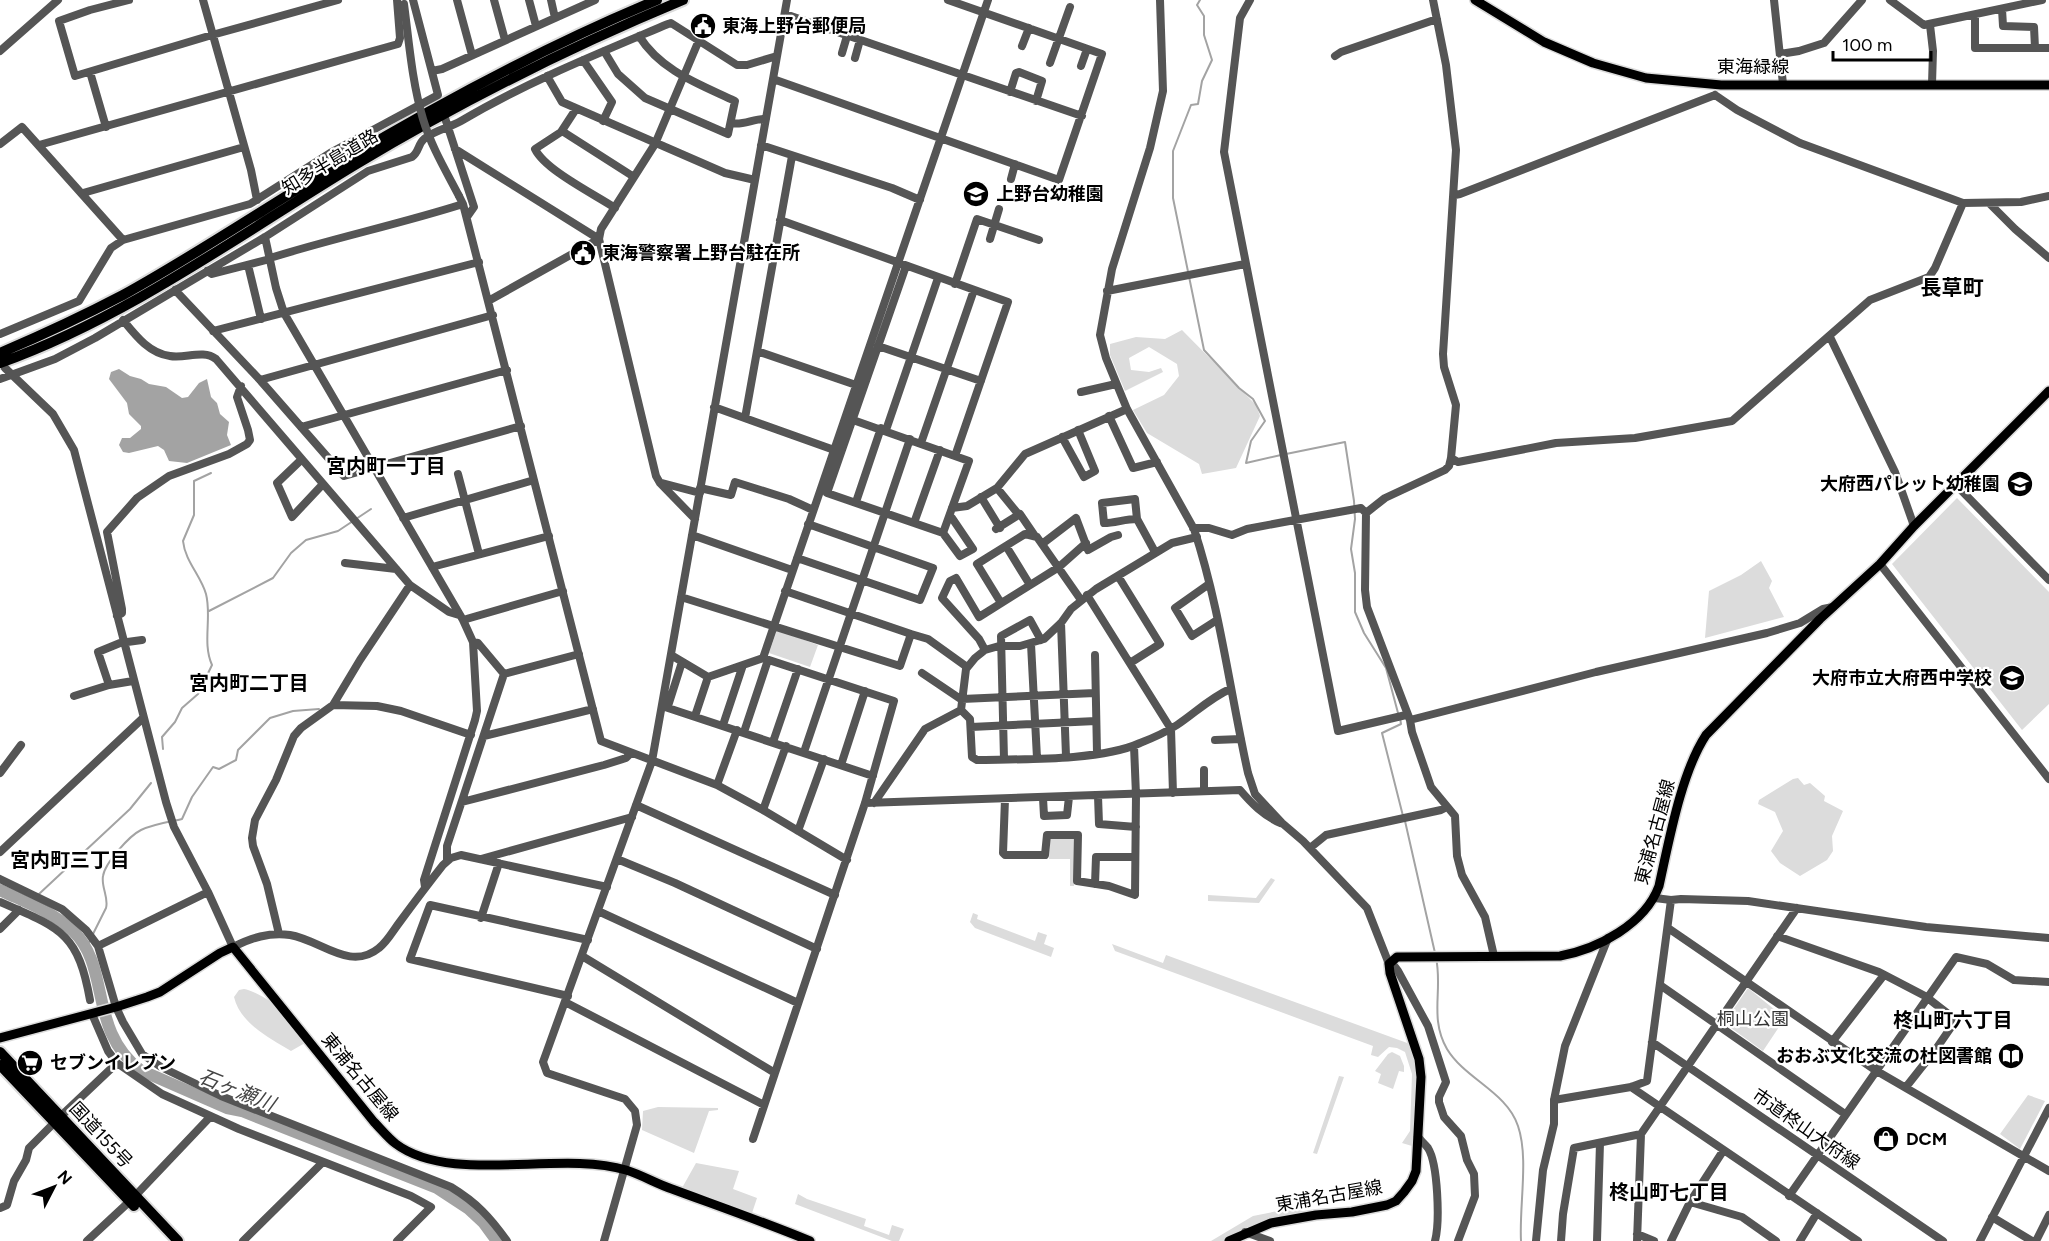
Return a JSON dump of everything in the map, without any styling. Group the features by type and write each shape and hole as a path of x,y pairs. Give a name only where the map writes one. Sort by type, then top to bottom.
{"highway":[{"name":"知多半島道路","path":"0,353 124,295 346,159 470,90 598,25 657,0"},
{"name":"知多半島道路","path":"2,366 136,299 440,116 603,34 683,0"},
{"name":"国道155号","path":"0,1052 168,1241"},
{"name":"国道155号","path":"0,1065 58,1119"},
{"name":"国道155号","path":"132,1198 178,1241"}],"main road":[{"name":"東海緑線","path":"1475,0 1544,42 1593,63 1646,78 1715,90 1783,84 2049,85"},
{"name":"東浦名古屋線","path":"1229,1241 1271,1223 1370,1209 1396,1201 1412,1181 1416,1171 1421,1077 1419,1059 1389,965 1397,957 1560,956 1574,953 1608,938 1624,929 1642,914 1655,898 1686,777 1699,745 1712,728 1833,606 1880,564 1914,526 2049,391"},
{"name":"東浦名古屋線","path":"233,947 374,1122 397,1145 429,1159 444,1162 482,1165 575,1163 625,1170 810,1241"},
{"path":"0,1038 115,1008 160,992 233,947"}],"street":[{"path":"0,51 58,0"},
{"path":"129,0 59,21 75,76 338,0"},
{"path":"202,0 244,147 256,200"},
{"path":"0,334 78,306 111,248 123,240 250,204 330,153 438,95 413,0"},
{"path":"457,0 472,55"},
{"path":"494,0 505,40"},
{"path":"529,0 536,27"},
{"path":"551,0 555,18"},
{"path":"432,71 595,0"},
{"path":"604,1241 637,1125 635,1111 631,1104 616,1096 547,1073 543,1062 652,761 665,706 681,597 787,0"},
{"path":"773,79 1059,180 1102,54 948,0"},
{"path":"717,786 741,731 765,659 773,626 813,510 853,420 878,346 920,200 988,0"},
{"path":"1160,0 1163,91 1150,148 1112,269 1100,335 1126,409 1197,537 1217,620 1240,739 1255,794 1367,908 1389,965 1398,971 1428,1026 1446,1082 1439,1102 1444,1117 1461,1136 1467,1160 1474,1174 1475,1196 1458,1241"},
{"path":"1250,0 1240,18 1224,152 1338,731 1767,633 1800,623 1823,609 1833,606"},
{"path":"1193,528 1209,528 1232,535 1248,529 1295,519 1359,510 1445,470 1451,458 1456,405 1444,367 1443,354 1456,158 1446,65 1433,0"},
{"path":"1774,0 1783,84"},
{"path":"1780,54 1824,43 1862,0"},
{"path":"1890,0 1924,25 2042,0"},
{"path":"39,145 398,44 401,1"},
{"path":"401,1 417,97 439,158 463,204 490,300 601,741 717,786 764,810 847,860"},
{"path":"1050,63 1070,7"},
{"path":"2002,9 2004,26 2034,27 2035,48"},
{"path":"785,14 1082,116"},
{"path":"1975,16 1975,48 2049,48"},
{"path":"1335,57 1341,52 1437,19"},
{"path":"0,379 55,359 93,334 123,320 265,237 368,171 415,156 420,143 435,132 448,128 510,93 639,36 666,21 737,65 742,66 777,56"},
{"path":"1930,25 1933,51 1932,84"},
{"path":"1022,46 1029,28"},
{"path":"604,51 618,74 645,99 726,135 729,132 735,101 682,77 648,50 639,36"},
{"path":"842,53 847,36"},
{"path":"695,519 656,476 599,239 602,229 655,144 699,40"},
{"path":"855,58 860,40"},
{"path":"1081,66 1087,49"},
{"path":"583,60 612,102 603,121"},
{"path":"90,72 106,127"},
{"path":"1010,92 1016,73 1019,72 1042,81 1036,100"},
{"path":"547,76 562,102 725,173 755,180"},
{"path":"1455,195 1715,90 1737,110 1800,143 1964,203 2003,204 2049,196"},
{"path":"576,109 562,131 535,149 536,152 546,164 615,208"},
{"path":"445,118 474,207 466,217"},
{"path":"731,123 736,125 760,118 766,119"},
{"path":"0,144 22,127 123,240"},
{"path":"562,131 634,177"},
{"path":"761,145 892,188 920,200"},
{"path":"83,193 244,147"},
{"path":"455,148 599,239"},
{"path":"745,418 792,156"},
{"path":"1011,179 1015,164"},
{"path":"1989,202 2014,229 2049,258"},
{"path":"1451,458 1458,462 1556,443 1635,438 1732,421 1870,300 1929,277 1964,203"},
{"path":"207,271 212,274 248,265 463,204"},
{"path":"990,239 999,209"},
{"path":"955,284 977,219 1039,240"},
{"path":"780,220 1008,302 955,456"},
{"path":"265,237 284,313 461,617 473,642 477,711 424,880 425,887"},
{"path":"490,300 599,239"},
{"path":"213,331 479,262"},
{"path":"902,264 856,385 827,493 944,533 960,556 973,549 949,517"},
{"path":"1107,291 1245,264"},
{"path":"248,265 261,319"},
{"path":"856,502 911,358 938,278"},
{"path":"175,290 260,380 344,476 521,426"},
{"path":"921,443 974,290"},
{"path":"260,380 493,315"},
{"path":"123,320 144,344 162,354 171,357 205,354 213,357 241,386 410,585 449,612 461,617 563,591"},
{"path":"1830,337 1895,472 1914,526"},
{"path":"878,346 981,381"},
{"path":"757,351 856,385"},
{"path":"2,366 53,414 74,450 143,718 174,827 208,892 233,947 250,938 279,934 300,937 349,957 359,958 381,947 447,861 461,855 607,887"},
{"path":"302,427 507,370"},
{"path":"1081,392 1116,384"},
{"path":"117,616 122,613 122,609 107,532 137,498 169,476 229,454 247,444 248,430 237,397 241,386"},
{"path":"714,407 838,451"},
{"path":"952,508 967,506 997,488 1025,453 1126,409"},
{"path":"1109,416 1133,468 1157,462"},
{"path":"853,420 884,429 969,461 944,533"},
{"path":"1062,437 1084,477 1095,471 1078,430"},
{"path":"804,752 910,439"},
{"path":"914,523 940,450"},
{"path":"302,460 277,483 292,517 323,484"},
{"path":"458,474 479,554"},
{"path":"403,518 534,480"},
{"path":"660,483 678,489 731,495 735,482 789,499 813,510"},
{"path":"1956,485 2049,580"},
{"path":"997,488 1084,597 1130,663 1171,729 1173,793"},
{"path":"981,497 998,528 1019,515"},
{"path":"1137,519 1121,519 1113,523 1104,523 1102,503 1135,499 1137,519 1155,552"},
{"path":"1359,510 1367,607 1404,717 1412,732 1431,786 1455,816 1457,856 1462,875 1485,917 1494,956"},
{"path":"1042,544 1076,518 1088,550 1118,535"},
{"path":"797,558 920,600 933,568 808,524"},
{"path":"1001,603 977,564 1025,534 1035,536"},
{"path":"692,535 792,570"},
{"path":"432,567 549,536"},
{"path":"961,710 967,667 975,657 985,650 999,646 1030,644 1041,640 1061,623 1084,597 1155,552 1172,543 1197,537"},
{"path":"985,650 979,639 942,598 950,581 956,578 979,617 1059,567 1086,543"},
{"path":"1006,546 1030,585"},
{"path":"345,563 396,569"},
{"path":"1880,564 2049,779"},
{"path":"1118,576 1160,644 1130,663"},
{"path":"1209,584 1175,608 1192,636 1217,620"},
{"path":"279,934 267,884 253,846 255,820 276,780 294,736 301,728 333,705 410,585"},
{"path":"785,591 928,639 967,667"},
{"path":"681,597 900,666 911,634"},
{"path":"1004,759 1000,636 1030,620 1041,640"},
{"path":"1061,623 1066,756"},
{"path":"109,685 98,651 142,640"},
{"path":"473,642 478,644 504,674"},
{"path":"1030,644 1036,758"},
{"path":"504,674 579,654"},
{"path":"671,655 708,677 765,659 894,701 873,776 870,803"},
{"path":"1095,655 1097,753"},
{"path":"665,706 682,662"},
{"path":"723,725 743,665"},
{"path":"773,742 798,669"},
{"path":"922,673 962,699 1095,693"},
{"path":"447,861 447,846 504,674"},
{"path":"695,716 708,677"},
{"path":"74,696 109,685 134,681"},
{"path":"961,710 970,719 972,757 977,760 1066,756 1134,746 1171,729 1208,701 1230,689"},
{"path":"841,765 865,691"},
{"path":"333,705 377,706 401,711 471,735"},
{"path":"665,706 873,776"},
{"path":"484,736 593,709"},
{"path":"753,1139 847,860 870,803 926,729 961,710"},
{"path":"0,852 143,718"},
{"path":"970,727 1096,721"},
{"path":"1215,740 1240,739"},
{"path":"0,773 21,745"},
{"path":"764,810 786,746"},
{"path":"1005,799 1003,853 1005,855 1045,855 1047,836 1078,835 1077,881 1109,886 1135,895 1134,746"},
{"path":"462,802 604,765 626,758 630,754"},
{"path":"798,831 824,759"},
{"path":"1204,770 1204,791"},
{"path":"870,803 1240,790 1267,816 1282,823"},
{"path":"1098,796 1099,824 1136,827"},
{"path":"1043,798 1044,816 1067,815 1069,797"},
{"path":"636,805 835,895"},
{"path":"1310,848 1326,835 1447,807"},
{"path":"480,859 632,817"},
{"path":"1095,884 1096,856 1135,857"},
{"path":"617,860 675,883 817,949"},
{"path":"481,918 499,863"},
{"path":"0,879 62,909 78,922 98,946 115,1008 142,1054 161,1067 221,1096 451,1187 482,1209 507,1241"},
{"path":"98,946 208,892"},
{"path":"1655,898 1748,901 1926,927 2049,938"},
{"path":"1554,1100 1630,1088 1647,1081 1671,900"},
{"path":"0,902 50,925 69,940 81,961 90,1000"},
{"path":"588,940 430,905 410,959 566,999 764,1105"},
{"path":"1654,1241 1637,1238 1641,1134 1797,908"},
{"path":"0,929 20,910"},
{"path":"598,912 798,1003"},
{"path":"1668,928 1875,1070 2049,1171"},
{"path":"1777,936 1884,975 1926,997 1956,1020 1906,1087"},
{"path":"1536,1241 1543,1170 1554,1124 1554,1100 1565,1046 1608,938"},
{"path":"582,956 775,1073"},
{"path":"1789,1196 1956,957 1987,964 2014,980 2049,982"},
{"path":"1832,1042 1884,975"},
{"path":"1660,985 1845,1114"},
{"path":"93,1014 108,1050 117,1064 162,1094 210,1117 411,1196 431,1207 397,1241"},
{"name":"市道柊山大府線","path":"1652,1042 1943,1241"},
{"path":"0,1208 8,1205 14,1181 27,1160 29,1148 117,1064"},
{"path":"1630,1088 1858,1241"},
{"path":"1980,1241 2048,1111"},
{"path":"87,1241 210,1117"},
{"path":"1561,1241 1574,1148 1641,1134"},
{"path":"1418,1137 1429,1149 1432,1162 1438,1210 1435,1241"},
{"path":"1597,1241 1600,1143"},
{"path":"1671,1241 1690,1202 1723,1151"},
{"path":"243,1241 323,1162"},
{"path":"1690,1202 1742,1217 1776,1241"},
{"path":"1800,1241 1816,1213"},
{"path":"1992,1217 2034,1241 2049,1215"},
{"path":"1245,1233 1270,1241"}],"green space":[{"path":"1182,330 1256,405 1260,416 1236,468 1202,474 1199,464 1147,433 1133,410 1164,395 1179,376 1177,364 1149,347 1129,358 1131,370 1149,372 1161,368 1163,372 1125,391 1110,355 1110,344 1136,337 1165,339"},
{"name":"大府市立大府西中学校","path":"1957,498 2049,592 2049,704 2022,730 1892,564"},
{"path":"1761,561 1772,581 1769,588 1784,617 1705,638 1709,591 1741,575"},
{"path":"777,630 818,645 810,667 769,653"},
{"path":"1798,778 1804,785 1810,783 1825,796 1824,801 1843,811 1832,836 1833,851 1827,860 1800,876 1780,863 1771,851 1783,831 1775,812 1758,804 1759,800"},
{"path":"1050,837 1075,837 1074,886 1070,886 1070,859 1049,859"},
{"path":"1271,878 1275,880 1259,903 1208,901 1208,895 1256,898"},
{"path":"973,913 978,915 977,919 1035,941 1038,932 1047,935 1044,944 1054,948 1051,957 975,928 970,922"},
{"path":"1112,944 1163,963 1166,955 1410,1044 1416,1061 1417,1073 1412,1146 1402,1143 1410,1131 1412,1074 1405,1052 1389,1047 1378,1057 1371,1055 1373,1046 1115,951"},
{"name":"桐山公園","path":"1748,988 1785,1018 1763,1051 1724,1023"},
{"path":"244,989 259,995 295,1021 301,1028 305,1043 291,1051 256,1029 242,1015 234,997 239,990"},
{"path":"1392,1052 1400,1056 1404,1066 1404,1072 1399,1071 1393,1089 1378,1083 1381,1074 1375,1071"},
{"path":"1339,1076 1344,1077 1317,1154 1313,1153"},
{"path":"2028,1095 2045,1101 2020,1149 2000,1134"},
{"path":"658,1107 718,1108 718,1110 709,1111 694,1153 642,1130 643,1111"},
{"path":"696,1163 739,1171 733,1189 757,1198 752,1213 682,1188"},
{"path":"798,1194 866,1219 864,1226 889,1235 892,1225 904,1229 899,1241 892,1241 795,1204"},
{"path":"1283,1210 1301,1210 1305,1214 1260,1223 1224,1241 1211,1241 1253,1216"}],"shaded area":[{"path":"119,369 149,384 166,387 182,398 188,397 199,383 207,379 211,397 217,403 220,414 229,422 227,435 231,445 187,463 169,461 164,450 158,446 129,453 123,452 119,445 122,438 130,438 141,429 141,426 129,414 127,403 109,379 111,372"}],"waterway":[{"path":"1200,0 1197,5 1204,16 1204,35 1212,60 1202,81 1198,104 1191,105 1173,151 1173,198 1204,350 1239,388 1253,399 1265,421 1251,441 1246,463 1281,455"},
{"path":"1286,454 1345,442 1354,501 1355,519 1351,549 1355,573 1355,612 1364,633 1386,668 1398,713"},
{"path":"163,749 162,737 175,722 182,708 198,694 212,665 207,639 206,594 187,555 183,541 194,515 194,481 211,473"},
{"path":"209,611 273,578 291,553 306,540 338,531 371,509"},
{"path":"86,948 106,908 103,876 113,857 124,844 141,830 182,819 192,797 213,767 219,769 236,760 238,750 270,718 293,711 319,709"},
{"path":"1400,718 1401,724 1382,733 1403,816"},
{"path":"32,905 39,894 130,809 151,783"},
{"path":"1405,821 1435,953"},
{"name":"石ヶ瀬川","path":"0,890 57,918 73,931 85,946 92,962 106,1018 113,1036 124,1054 140,1070 227,1108 242,1111 437,1188 469,1209 483,1222 497,1241"},
{"path":"1436,958 1437,1015 1447,1049 1464,1069 1505,1104 1513,1114 1518,1126 1523,1153 1521,1241"}],"place":[{"name":"東海上野台郵便局","path":"703,26"},
{"name":"上野台幼稚園","path":"976,194"},
{"name":"東海警察署上野台駐在所","path":"583,253"},
{"name":"大府西パレット幼稚園","path":"2020,484"},
{"name":"大府市立大府西中学校","path":"2012,678"},
{"name":"おおぶ文化交流の杜図書館","path":"2011,1056"},
{"name":"セブンイレブン","path":"30,1063"},
{"name":"DCM","path":"1886,1139"}],"district":[{"name":"長草町","path":"1952,287"},
{"name":"宮内町一丁目","path":"386,466"},
{"name":"宮内町二丁目","path":"249,683"},
{"name":"宮内町三丁目","path":"70,860"},
{"name":"柊山町六丁目","path":"1953,1020"},
{"name":"柊山町七丁目","path":"1669,1192"}]}
